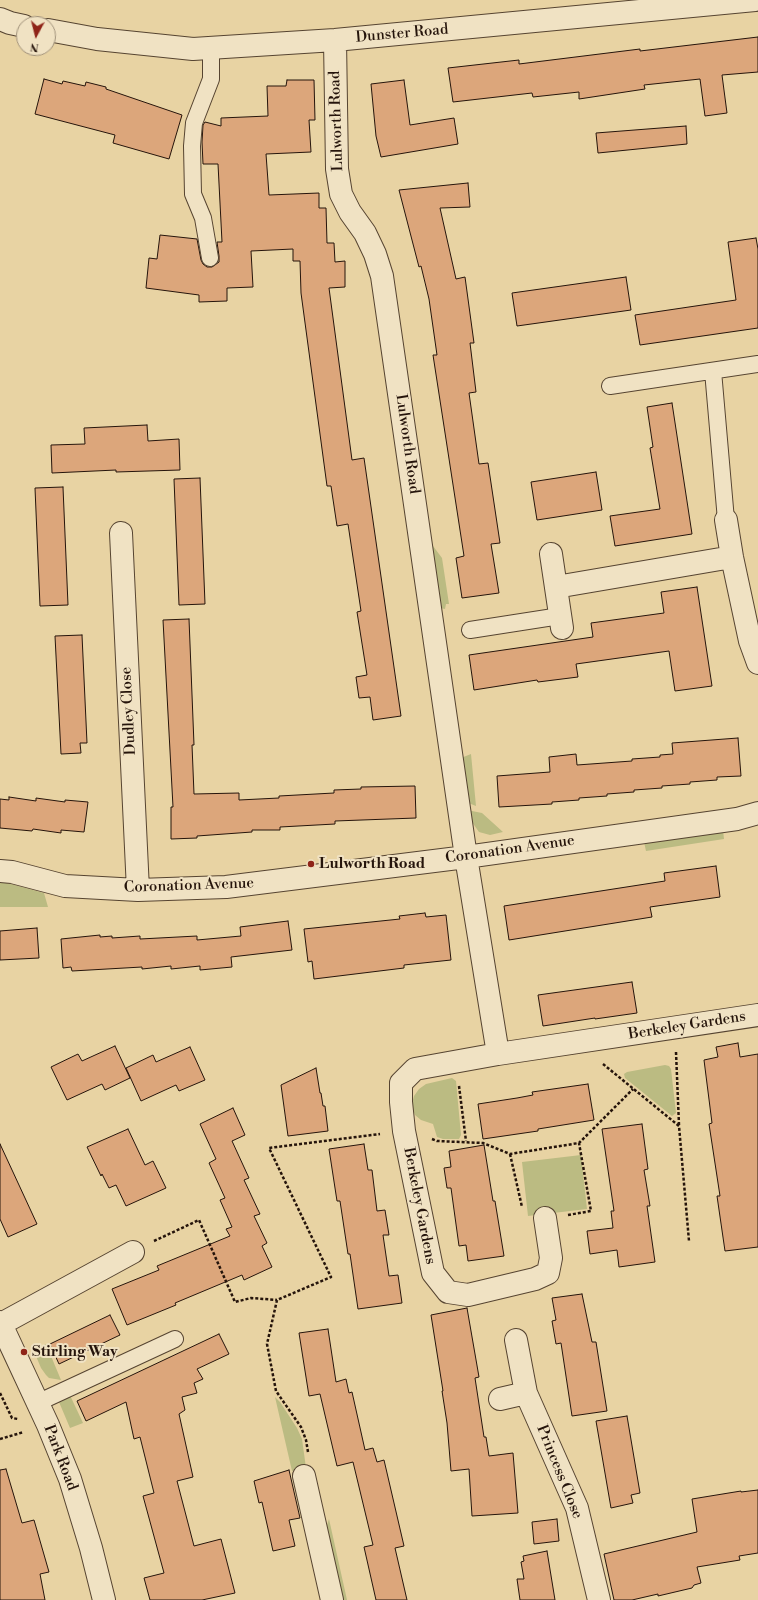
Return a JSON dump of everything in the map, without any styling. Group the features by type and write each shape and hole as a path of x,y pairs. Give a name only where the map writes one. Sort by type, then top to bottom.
{"street":[{"name":"Dunster Road","path":"56,31 97,39 193,49 335,40 755,0"},
{"path":"0,19 16,24"},
{"name":"Lulworth Road","path":"335,40 337,169 342,194 350,212 365,233 376,254 382,276 466,857"},
{"path":"726,520 732,557 750,641 758,663"},
{"name":"Dudley Close","path":"121,533 138,890"},
{"path":"551,554 561,622"},
{"path":"556,587 732,557"},
{"name":"Coronation Avenue","path":"0,871 12,872 65,886 138,890 226,887 466,857 737,819 758,814"},
{"path":"466,857 498,1054"},
{"name":"Berkeley Gardens","path":"545,1218 551,1258 548,1272 535,1279 468,1295 448,1292 433,1273 404,1131 401,1102 402,1083 415,1069 498,1054 758,1015"},
{"path":"1,1323 133,1252"},
{"name":"Park Road","path":"1,1323 48,1425 70,1478 104,1600"},
{"name":"Princess Close","path":"516,1340 526,1393 577,1508 599,1600"},
{"path":"500,1400 526,1393"},
{"path":"304,1476 332,1600"}],"lane":[{"path":"210,258 203,218 193,194 192,146 194,123 211,79 211,48"},
{"path":"610,386 758,364"},
{"path":"713,371 726,520"},
{"path":"470,630 561,622"},
{"path":"37,1403 175,1340"}],"path":[{"path":"675,1028 679,1126 689,1241"},
{"path":"577,1043 679,1126"},
{"path":"456,1061 466,1141"},
{"path":"133,1252 199,1220 235,1302 251,1298 277,1300 331,1277 269,1148 404,1131 437,1141 483,1142 510,1154 579,1143 633,1089"},
{"path":"277,1300 267,1344 276,1391 301,1427 306,1440 310,1467 304,1476"}],"green space":[{"path":"430,542 442,558 449,604 446,604 445,609 440,608"},
{"path":"471,754 476,806 466,802 461,758"},
{"path":"467,810 482,813 503,832 490,835 479,832 472,822"},
{"path":"723,830 724,839 646,851 644,842"},
{"path":"0,881 44,893 48,907 0,907"},
{"path":"665,1065 669,1066 671,1069 676,1113 672,1116 625,1078 624,1074 627,1072"},
{"path":"452,1078 456,1081 461,1135 459,1139 443,1139 437,1137 433,1124 421,1120 415,1115 412,1103 414,1096 419,1089 426,1084"},
{"path":"581,1155 587,1209 528,1216 522,1162"},
{"path":"46,1344 61,1380 49,1378 46,1375 41,1368 33,1349"},
{"path":"68,1391 83,1423 70,1428 59,1402"},
{"path":"275,1397 297,1428 302,1439 306,1468 292,1471"},
{"path":"329,1519 347,1600 339,1600 326,1528"}],"building":[{"path":"758,37 758,72 722,75 727,113 705,116 700,79 644,85 645,89 579,99 579,92 533,97 532,93 453,102 448,68 519,60 519,64 640,49 640,51"},
{"path":"44,79 62,84 63,81 85,86 86,82 106,87 106,89 182,115 169,159 113,143 115,135 35,114"},
{"path":"287,80 314,80 315,120 309,120 311,152 266,154 269,195 319,193 319,208 326,208 327,243 334,243 335,262 345,261 345,287 329,288 352,460 364,458 401,716 373,720 370,697 359,698 356,677 367,675 357,612 361,611 348,524 337,526 331,486 327,486 301,293 300,261 293,261 293,249 251,251 253,287 227,288 227,301 199,302 199,295 146,288 149,258 157,259 160,235 197,239 203,264 207,267 212,267 219,262 217,242 222,242 218,164 203,164 203,125 205,122 221,126 221,118 268,116 267,86 286,86"},
{"path":"404,80 410,125 454,118 458,144 381,157 376,136 371,84"},
{"path":"686,126 687,144 598,153 596,133"},
{"path":"468,183 470,207 440,208 456,279 465,277 474,343 470,343 476,392 469,393 479,464 488,463 500,543 491,544 499,593 462,598 456,558 464,556 433,355 437,355 429,299 399,190"},
{"path":"756,238 758,249 758,328 640,345 635,315 736,300 728,242"},
{"path":"626,277 631,310 517,326 512,293"},
{"path":"672,403 692,534 615,546 610,516 660,509 650,448 653,447 647,407"},
{"path":"147,425 148,441 179,439 180,470 116,472 116,470 52,473 51,445 85,444 84,428"},
{"path":"596,472 602,510 537,520 531,482"},
{"path":"200,478 205,604 179,605 174,479"},
{"path":"63,487 68,605 40,606 35,488"},
{"path":"697,587 712,686 675,691 669,651 576,664 578,677 538,682 537,680 474,690 469,655 593,637 591,623 664,613 661,592"},
{"path":"189,619 194,745 192,745 194,794 239,793 239,800 334,793 334,790 361,789 361,787 415,786 416,818 335,821 335,824 280,827 280,830 252,830 252,832 197,836 197,838 171,839 171,807 173,807 163,620"},
{"path":"82,635 87,743 80,743 81,753 61,754 55,636"},
{"path":"738,738 741,776 717,777 717,780 662,786 662,788 634,790 634,792 607,794 607,796 579,798 579,800 552,802 552,804 499,807 497,776 550,772 549,757 576,754 577,765 632,761 632,759 660,757 660,755 673,754 672,743"},
{"path":"9,797 36,801 36,798 65,802 65,800 88,802 84,832 61,830 61,833 33,829 32,831 0,828 0,799 9,800"},
{"path":"716,866 720,897 650,907 652,917 509,940 504,906 665,881 664,873"},
{"path":"425,913 426,917 446,915 451,960 404,965 404,968 314,979 312,961 308,962 304,929 400,919 399,916"},
{"path":"288,921 292,950 231,957 232,967 200,970 200,966 171,969 171,966 142,969 142,967 72,971 71,967 63,968 61,939 100,935 100,937 112,936 112,938 140,936 140,939 197,936 197,940 241,936 240,927"},
{"path":"37,928 39,958 0,960 0,931"},
{"path":"632,982 637,1013 543,1026 538,995"},
{"path":"738,1043 740,1057 758,1054 758,1247 725,1251 717,1196 720,1196 709,1124 712,1123 704,1060 718,1057 716,1047"},
{"path":"115,1046 130,1078 105,1090 102,1084 67,1100 51,1067 78,1054 82,1061"},
{"path":"190,1047 205,1080 179,1091 176,1085 141,1101 126,1068 153,1055 156,1062"},
{"path":"316,1068 323,1106 325,1106 328,1131 288,1136 281,1085"},
{"path":"588,1084 594,1120 538,1129 538,1131 483,1139 478,1104 533,1095 532,1092"},
{"path":"233,1108 245,1135 232,1141 249,1178 244,1180 260,1214 254,1216 267,1243 262,1246 272,1267 244,1280 242,1275 127,1325 112,1289 159,1270 157,1266 230,1236 226,1229 232,1227 220,1200 225,1198 209,1163 216,1159 200,1124"},
{"path":"642,1124 648,1169 644,1170 650,1206 647,1206 655,1262 619,1267 617,1250 590,1254 587,1231 613,1228 611,1211 614,1211 602,1129"},
{"path":"128,1129 145,1165 153,1161 166,1188 126,1206 116,1185 109,1188 102,1174 101,1176 87,1147"},
{"path":"0,1144 37,1224 8,1237 0,1219"},
{"path":"364,1144 368,1170 372,1170 377,1211 385,1210 389,1235 383,1235 389,1276 398,1275 402,1303 358,1309 350,1254 348,1254 340,1201 337,1201 329,1149"},
{"path":"484,1145 504,1256 468,1261 466,1245 459,1246 451,1188 447,1188 444,1168 451,1167 449,1151"},
{"path":"582,1294 592,1342 596,1342 607,1411 572,1416 561,1343 556,1344 552,1321 556,1320 552,1298"},
{"path":"467,1308 479,1377 475,1378 484,1437 486,1437 489,1456 513,1453 518,1513 472,1516 469,1469 451,1471 443,1391 431,1315"},
{"path":"110,1315 120,1335 59,1364 50,1344"},
{"path":"328,1329 336,1382 346,1379 349,1393 352,1392 365,1450 373,1448 377,1462 384,1460 404,1546 395,1548 407,1600 376,1600 364,1547 373,1545 353,1462 337,1466 320,1394 309,1396 299,1333"},
{"path":"219,1334 229,1354 197,1369 203,1379 194,1383 197,1393 182,1397 185,1410 179,1414 193,1477 177,1481 194,1546 221,1539 235,1593 202,1600 150,1600 144,1578 164,1573 143,1496 154,1493 140,1437 134,1439 126,1402 86,1421 77,1401"},
{"path":"627,1416 640,1493 631,1495 633,1503 611,1508 596,1421"},
{"path":"6,1469 22,1523 34,1520 49,1572 40,1574 45,1600 0,1600 0,1470"},
{"path":"289,1470 300,1518 289,1520 295,1546 273,1551 262,1502 259,1503 254,1481"},
{"path":"758,1490 758,1553 739,1556 740,1560 697,1567 701,1583 694,1585 692,1588 632,1600 614,1600 604,1554 697,1532 692,1499 741,1491"},
{"path":"557,1519 559,1541 534,1544 532,1522"},
{"path":"547,1551 555,1600 520,1600 517,1579 524,1579 521,1562 524,1561 523,1556"}],"place":[{"name":"Lulworth Road","path":"311,864"},
{"name":"Stirling Way","path":"24,1352"}]}
